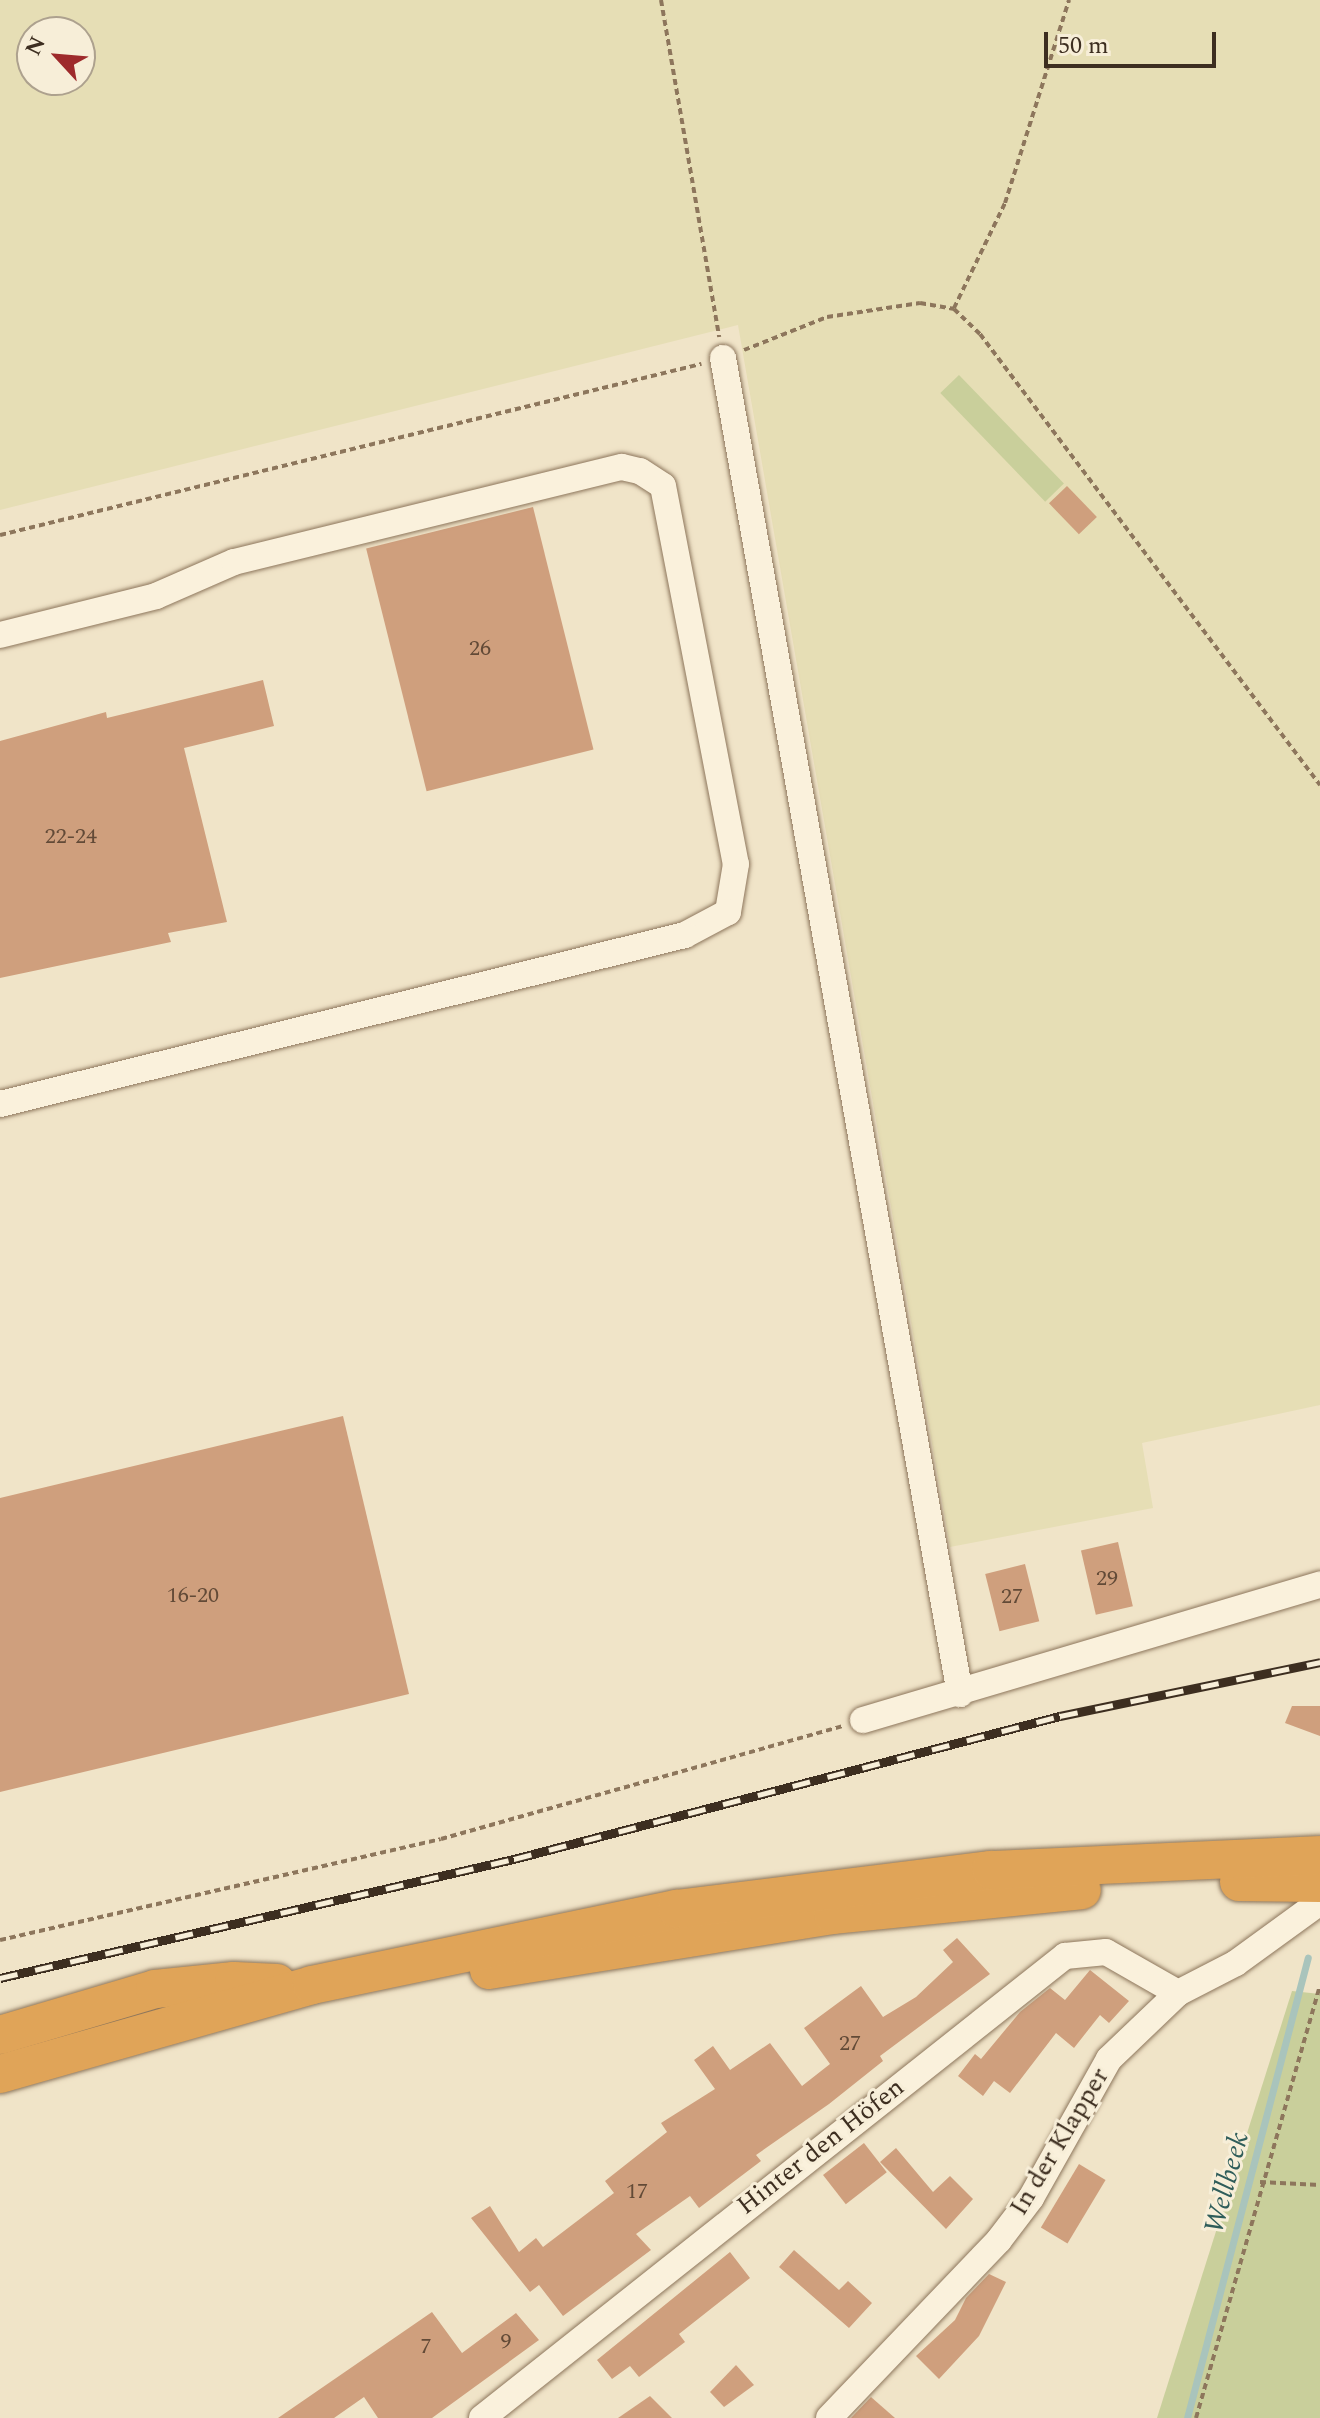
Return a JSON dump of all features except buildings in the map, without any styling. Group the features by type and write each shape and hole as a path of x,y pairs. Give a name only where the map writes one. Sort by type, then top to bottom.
{"highway":[{"path":"0,2099 351,2001 490,1970 833,1915 994,1897 1275,1881 1315,1864"},
{"path":"0,2074 312,1985 647,1915 827,1888 991,1870 1315,1864"},
{"path":"0,2035 155,1989 234,1981 312,1985"}],"street":[{"path":"723,358 960,1694"},
{"path":"0,635 156,596 234,562 622,467 640,471 663,486 736,864 728,912 685,935 0,1104"},
{"path":"863,1720 960,1694 1320,1585"},
{"name":"In der Klapper","path":"829,2418 999,2240 1031,2198 1109,2059 1178,1993 1236,1963 1320,1902"},
{"name":"Hinter den Höfen","path":"482,2418 1065,1956 1106,1952 1178,1993"}],"path":[{"path":"661,0 723,358"},
{"path":"954,309 1005,203 1069,0"},
{"path":"0,535 723,358 827,317 920,303 954,309 980,334 1320,785"},
{"path":"0,1940 441,1839 863,1720"},
{"path":"1196,2418 1260,2182 1320,1986"},
{"path":"1260,2182 1320,2185"}],"shaded area":[{"path":"0,0 1320,0 1320,1405 1142,1443 1153,1508 950,1547 738,325 0,510"}],"green space":[{"path":"959,375 1064,484 1045,502 940,393"},
{"path":"1292,1991 1320,1994 1320,2418 1157,2418"}],"waterway":[{"name":"Wellbeek","path":"1187,2418 1308,1958"}],"railway":[{"path":"0,1978 514,1859 1060,1716 1320,1662"}]}
